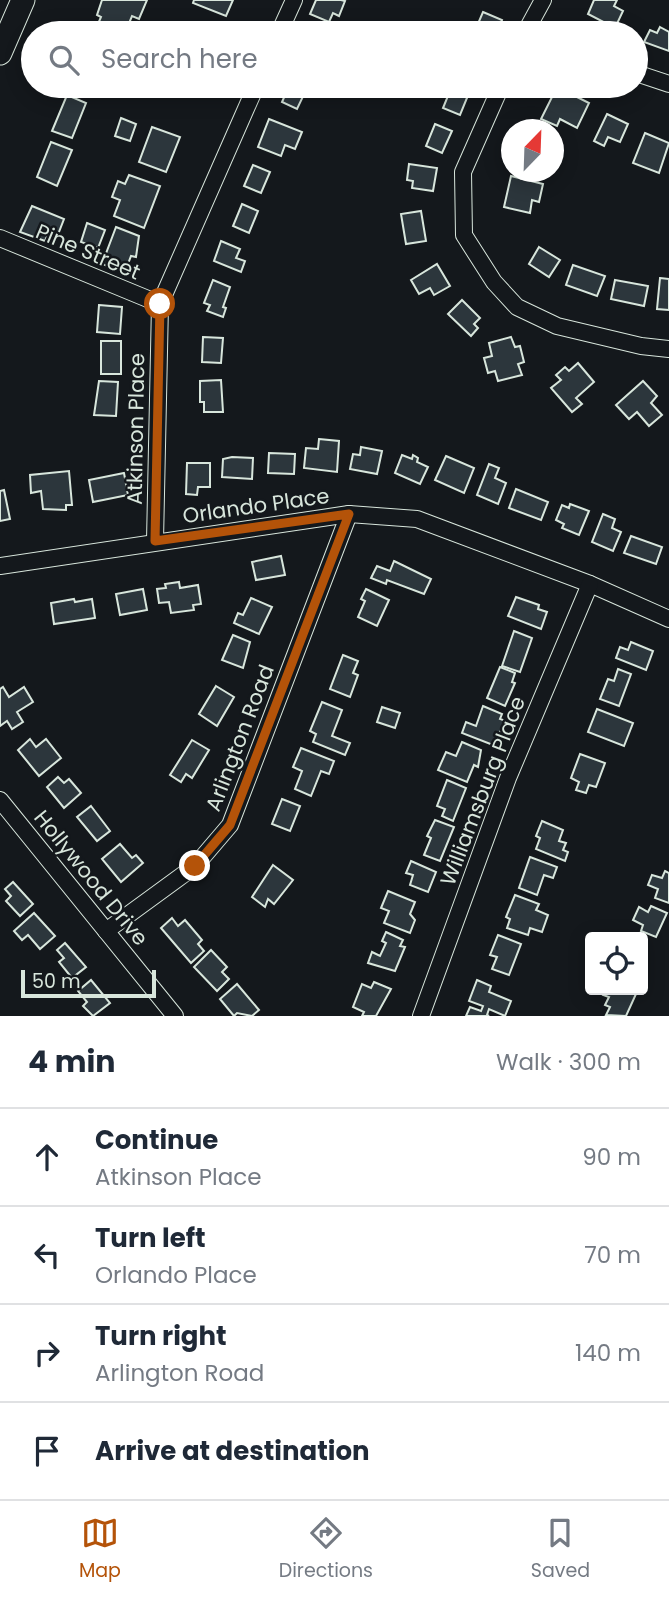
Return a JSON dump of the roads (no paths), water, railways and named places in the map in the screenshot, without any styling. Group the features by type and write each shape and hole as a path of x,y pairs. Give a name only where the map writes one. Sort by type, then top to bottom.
{"street":[{"path":"0,53 23,0"},
{"path":"284,21 294,0"},
{"path":"532,21 543,0"},
{"path":"648,77 669,84"},
{"name":"Atkinson Place","path":"155,541 160,304 251,98"},
{"path":"496,98 463,172 464,235 494,282 517,307 557,326 641,346 669,349"},
{"name":"Pine Street","path":"0,238 160,304"},
{"name":"Orlando Place","path":"0,566 349,514 417,519 590,584 669,619"},
{"name":"Arlington Road","path":"106,931 195,866 230,825 349,514"},
{"name":"Williamsburg Place","path":"421,1016 508,778 590,584"},
{"name":"Hollywood Drive","path":"0,800 174,1016"}]}
